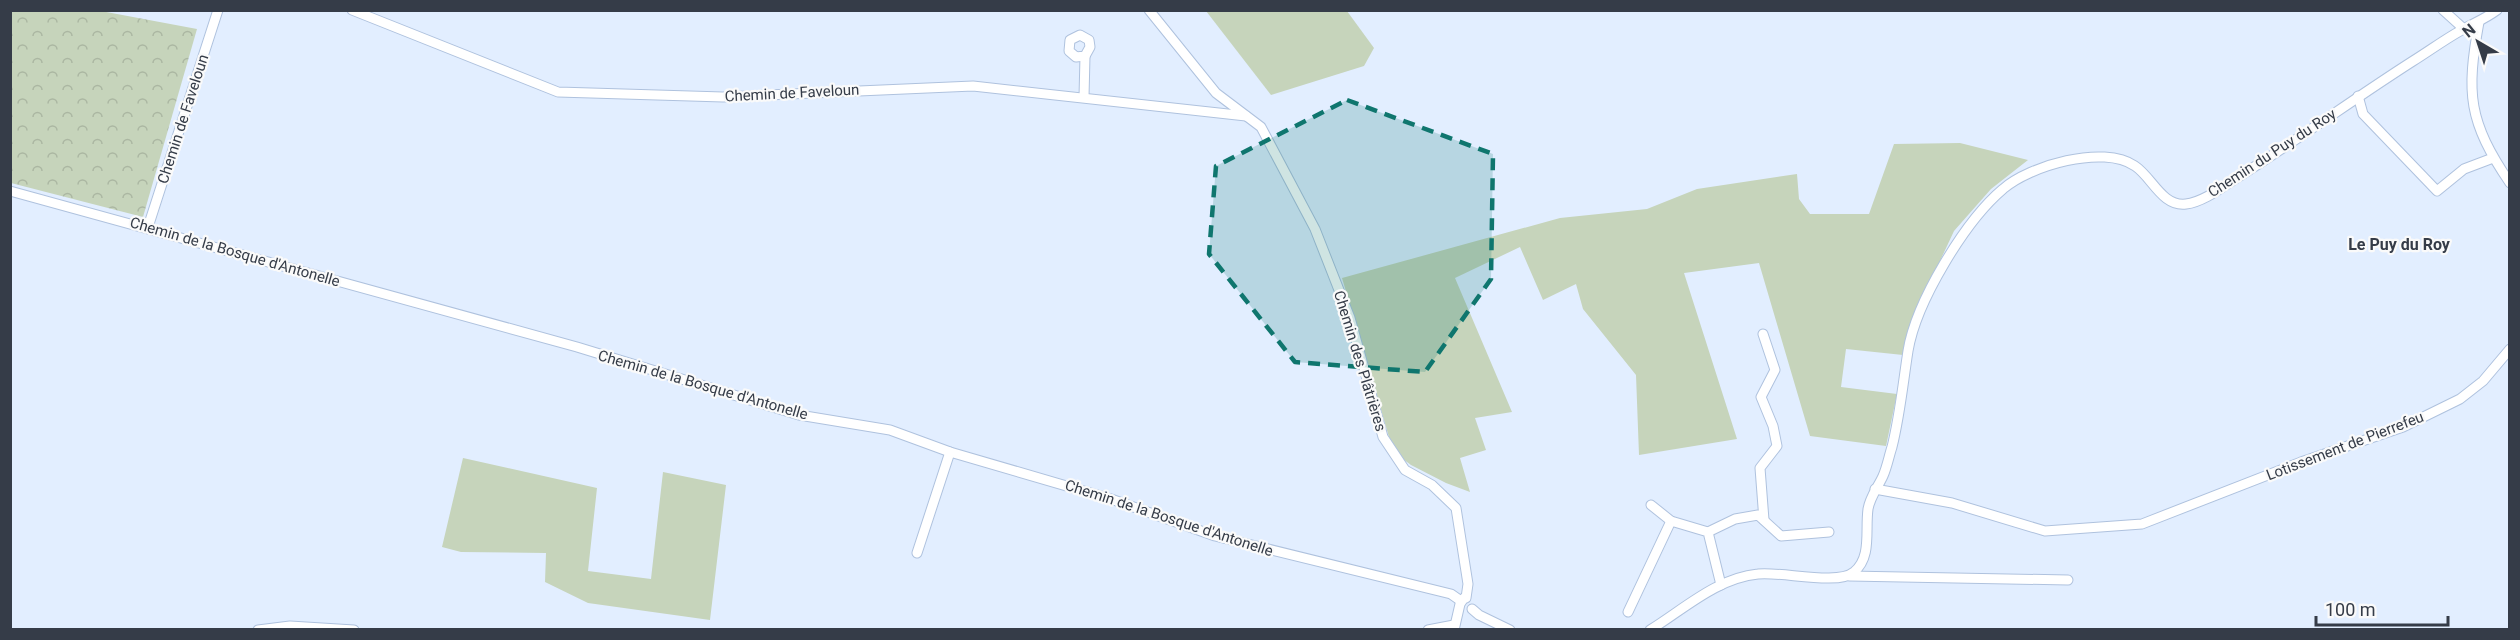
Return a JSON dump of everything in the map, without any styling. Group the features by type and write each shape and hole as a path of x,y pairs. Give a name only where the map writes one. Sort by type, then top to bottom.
{"street":[{"name":"Chemin de Faveloun","path":"148,227 218,10"},
{"name":"Chemin de Faveloun","path":"352,10 558,92 723,97 973,86 1246,116"},
{"name":"Chemin des Plâtrières","path":"1149,10 1216,93 1261,127 1315,229 1350,318 1383,437 1405,470 1439,491 1456,508 1468,584 1462,602"},
{"path":"2443,10 2464,29"},
{"name":"Chemin du Puy du Roy","path":"1849,576 1865,558 1868,507 1883,477 1891,450 1903,398 1908,350 1918,319 1954,244 2002,189 2026,173 2042,166 2087,159 2115,159 2138,168 2164,198 2188,205 2214,192 2299,139 2358,96 2497,10"},
{"path":"2479,22 2472,64 2471,103 2493,158 2510,183"},
{"path":"1084,97 1085,56"},
{"path":"2358,96 2363,114 2437,191 2464,168 2493,158"},
{"name":"Chemin de la Bosque d'Antonelle","path":"10,190 577,348 799,415 890,430 950,452 1111,498 1215,536 1451,594 1462,602"},
{"path":"1763,334 1775,369 1761,397 1773,426 1777,446 1760,468 1764,520"},
{"name":"Lotissement de Pierrefeu","path":"1875,489 1952,503 2045,531 2142,524 2196,502 2403,427 2460,399 2483,381 2510,350"},
{"path":"917,553 950,452"},
{"path":"1651,505 1671,521 1708,532 1735,519 1758,515 1781,536 1829,532"},
{"path":"1628,612 1671,521"},
{"path":"1708,532 1721,585"},
{"path":"1650,630 1721,585 1738,578 1772,573 1819,577 2068,580"},
{"path":"1428,630 1454,627 1462,602 1472,601 1472,609 1479,615 1510,630"},
{"path":"258,630 290,626 354,630"}],"highlighted area":[{"path":"1347,100 1493,154 1491,279 1425,372 1295,362 1209,254 1216,166"}],"green space":[{"path":"10,11 101,11 197,29 143,217 11,183"},
{"path":"1206,11 1347,11 1374,48 1364,66 1271,95"},
{"path":"1960,143 2028,160 1991,189 1954,231 1910,325 1903,355 1846,349 1841,387 1897,394 1886,446 1810,436 1759,263 1684,273 1737,439 1639,455 1636,375 1583,309 1576,284 1543,300 1520,247 1455,278 1512,412 1475,418 1486,450 1460,458 1470,492 1446,483 1411,465 1399,456 1389,437 1342,278 1560,218 1647,209 1697,189 1797,174 1799,199 1810,214 1869,214 1894,144"},
{"path":"463,458 597,488 588,571 651,579 663,472 726,485 710,620 588,603 545,582 546,553 461,552 442,547"}],"district":[{"name":"Le Puy du Roy","path":"2399,244"}]}
